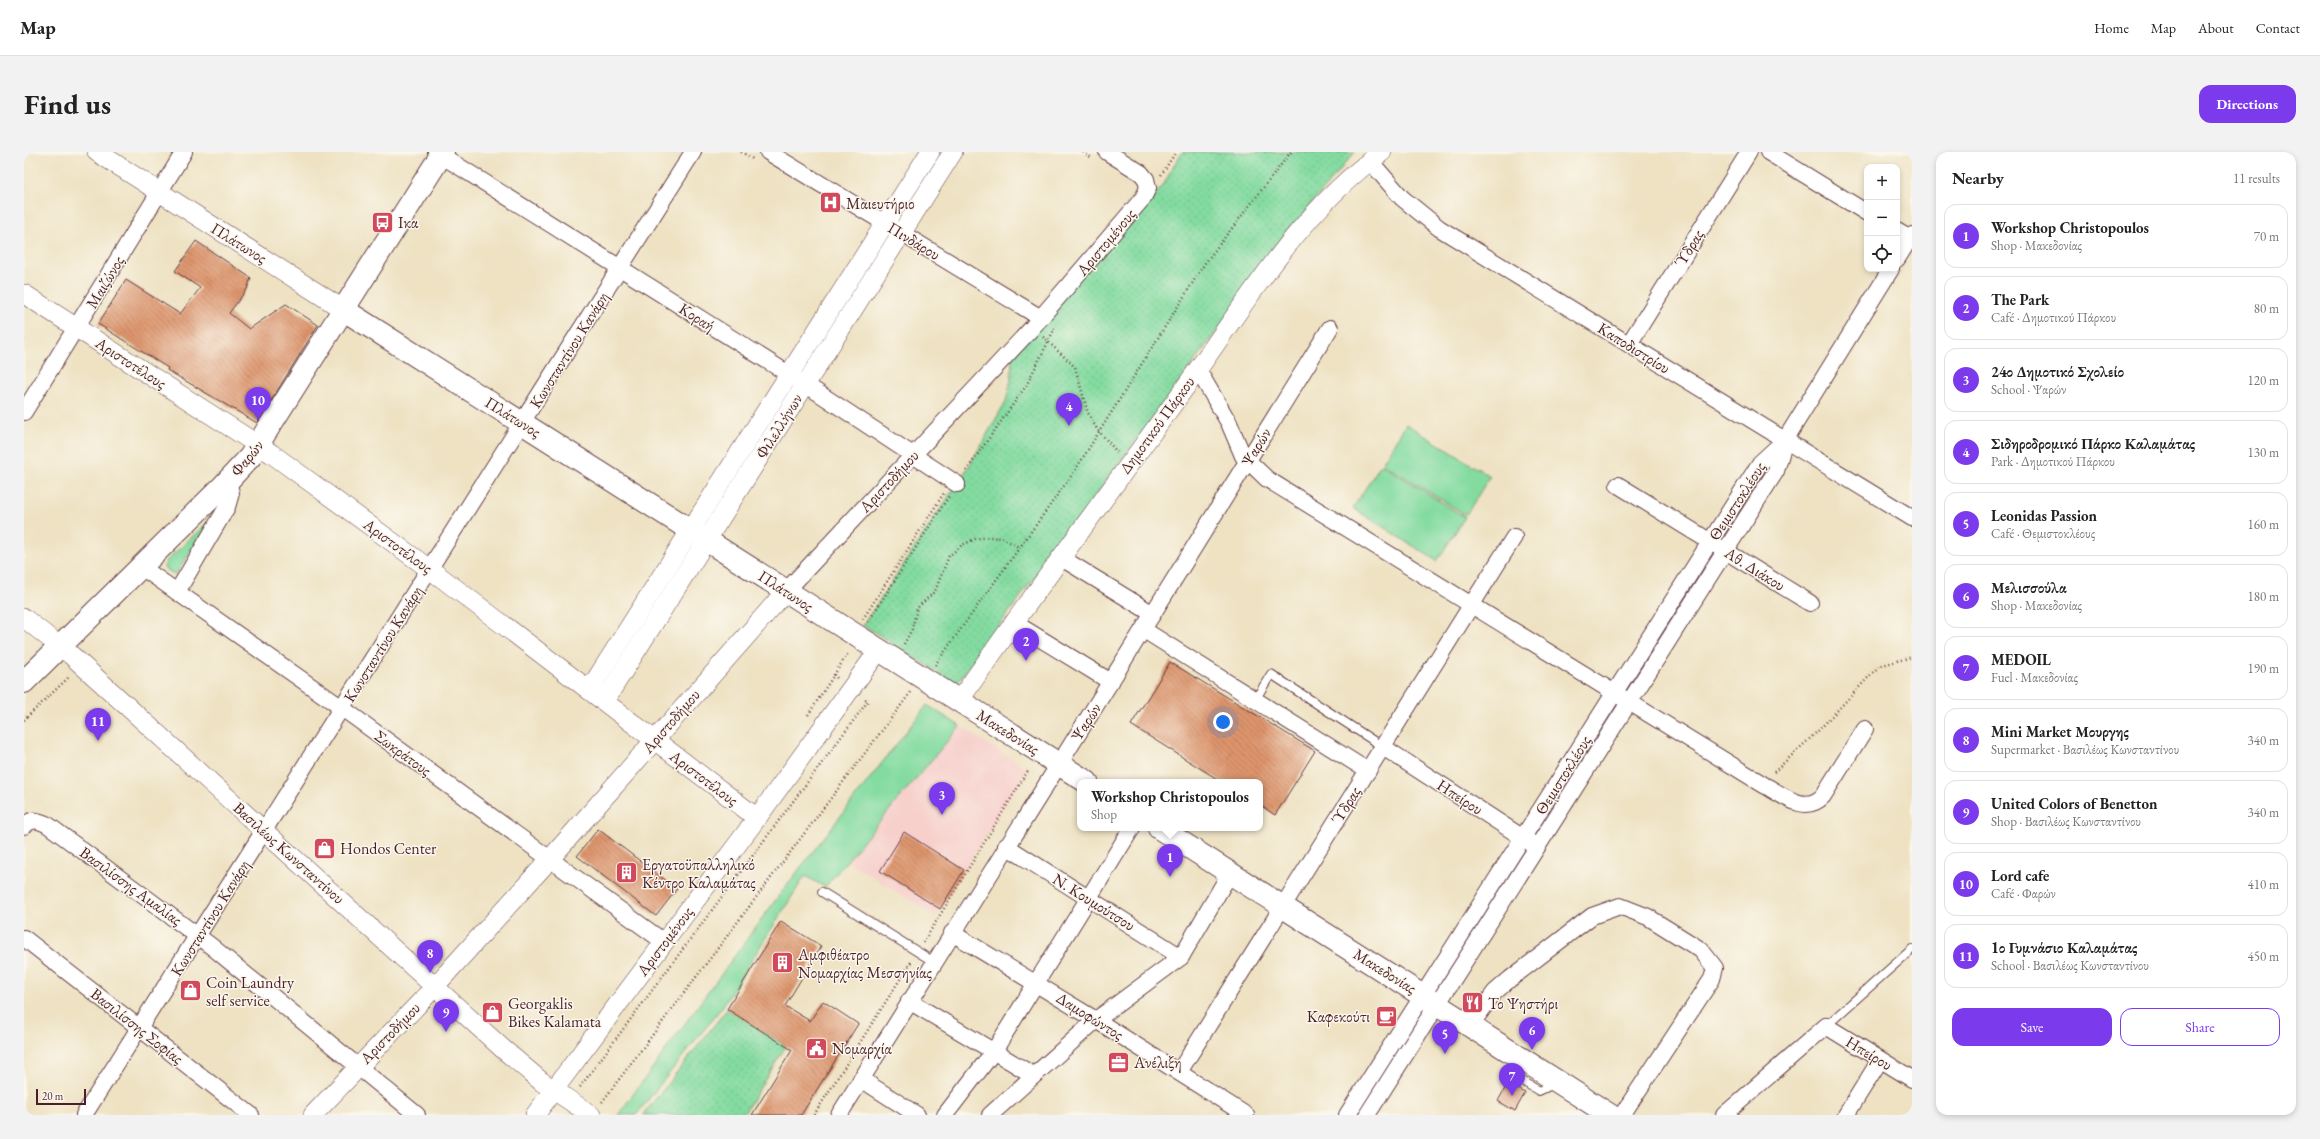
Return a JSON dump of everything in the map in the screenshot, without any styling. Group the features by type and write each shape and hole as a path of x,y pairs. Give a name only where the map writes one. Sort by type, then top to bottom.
{"main road":[{"name":"Φαρών","path":"24,682 228,480 258,446 344,310 440,153"},
{"name":"Πλάτωνος","path":"344,310 887,655 928,675"},
{"name":"Μακεδονίας","path":"928,675 959,701 1082,779"},
{"name":"Μακεδονίας","path":"1164,831 1610,1115"}],"street":[{"name":"Πλάτωνος","path":"97,152 344,310"},
{"name":"Μαιζώνος","path":"24,412 184,152"},
{"name":"Κωνσταντίνου Κανάρη","path":"84,1115 199,936 693,152"},
{"name":"Πινδάρου","path":"768,152 902,233 1036,323"},
{"name":"Φιλελλήνων","path":"605,700 789,375 930,152"},
{"name":"Φιλελλήνων","path":"590,689 805,385 953,152"},
{"name":"Ύδρας","path":"1629,344 1749,152"},
{"path":"1768,152 1864,211"},
{"name":"Κοραή","path":"440,153 620,269 805,385 913,456 951,487"},
{"path":"1102,156 1141,173 1146,179 1148,188"},
{"name":"Καποδιστρίου","path":"1376,156 1402,198 1439,228 1912,518"},
{"name":"Δημοτικού Πάρκου","path":"959,701 1060,557 1317,209 1335,191 1376,156"},
{"name":"Αριστομένους","path":"1036,323 1143,198 1148,188"},
{"path":"1900,253 1908,236"},
{"name":"Θεμιστοκλέους","path":"1347,1115 1430,1001 1538,847 1776,472 1786,440 1889,272"},
{"name":"Αριστοτέλους","path":"24,294 258,446 429,569 605,700 654,740 757,818"},
{"name":"Αριστοδήμου","path":"313,1115 434,987 550,859 786,591 1036,323"},
{"name":"Ψαρών","path":"839,1115 1006,846 1144,630 1330,328"},
{"path":"1198,370 1226,415 1247,462 1267,479 1628,703 1764,785 1807,806 1816,803 1824,796 1865,729"},
{"name":"Θεμιστοκλέους","path":"1367,1115 1430,1001 1524,838 1760,463 1786,440"},
{"path":"177,592 227,507 231,493 228,480"},
{"name":"Αθ. Διάκου","path":"1618,485 1810,603"},
{"name":"Ύδρας","path":"1179,1072 1514,537"},
{"path":"1060,557 1153,614"},
{"name":"Σωκράτους","path":"140,566 342,708 664,942"},
{"name":"Βασιλέως Κωνσταντίνου","path":"24,618 60,646 434,987 520,1063 553,1090 594,1112"},
{"path":"1013,622 1111,682"},
{"path":"1144,630 1368,771"},
{"name":"Αριστομένους","path":"535,1115 757,818 887,655"},
{"name":"Ηπείρου","path":"1383,746 1538,847"},
{"name":"Βασιλίσσης Αμαλίας","path":"24,826 29,822 37,820 48,825 199,936 417,1115"},
{"path":"945,1115 994,1051 1130,831"},
{"name":"Ν. Κουμούτσου","path":"1006,846 1181,957"},
{"path":"990,1115 1096,1020 1181,957 1230,873"},
{"path":"1470,1026 1495,992 1592,916 1620,906 1648,916 1701,950 1715,968 1712,980 1622,1115"},
{"name":"Δαμοφώντος","path":"952,933 1096,1020 1246,1115"},
{"name":"Βασιλίσσης Σοφίας","path":"24,938 251,1115"},
{"path":"909,1001 1033,1075"},
{"path":"1724,1115 1826,1026"},
{"name":"Ηπείρου","path":"1826,1026 1912,1079"},
{"path":"1846,1115 1880,1060"},
{"path":"861,1079 917,1115"}],"lane":[{"path":"1255,700 1271,674 1383,746"},
{"path":"822,892 934,962"},
{"path":"1826,1026 1912,949"}],"path":[{"path":"1083,152 1102,156"},
{"path":"1148,188 1164,172 1176,152"},
{"path":"594,1112 928,675 1020,548 1100,433 1201,268 1291,152"},
{"path":"1036,323 1049,342 1075,367 1080,380 1085,406 1100,433 1129,464"},
{"path":"859,626 951,487"},
{"path":"887,655 912,629 917,608 935,591 949,556 962,545 975,539 989,537 1003,538 1020,548"},
{"path":"1764,785 1776,769 1818,731 1879,666 1912,657"},
{"path":"24,720 72,675"}],"shaded area":[{"path":"960,726 1027,769 936,916 847,861"}],"green space":[{"path":"1182,152 1355,152 1304,213 956,684 863,625 969,466 1006,401 1011,380 1012,352 1162,187"},
{"path":"1406,424 1490,476 1466,515 1382,463"},
{"path":"1381,464 1465,517 1437,561 1353,508"},
{"path":"208,522 210,523 175,575 164,568 166,561"},
{"path":"927,705 960,726 825,887 805,876 722,1007 636,1115 618,1115 783,890"},
{"path":"727,1009 786,1046 743,1115 643,1115"}],"building":[{"path":"196,241 251,278 247,289 229,313 249,329 286,304 318,325 257,423 167,370 168,368 98,324 126,280 180,314 200,288 175,271"},
{"path":"1170,662 1315,751 1275,815 1263,807 1263,779 1217,779 1131,725"},
{"name":"Εργατοϋπαλληλικό Κέντρο Καλαμάτας","path":"598,829 677,889 656,916 577,856"},
{"path":"904,832 964,870 940,909 880,871"},
{"name":"Νομαρχία","path":"781,921 821,946 785,1006 810,1021 823,1001 858,1024 801,1115 752,1115 792,1050 727,1009"},
{"path":"1508,1083 1525,1093 1515,1111 1498,1101"}],"place":[{"name":"Μαιευτήριο","path":"830,203"},
{"name":"Ικα","path":"383,222"},
{"name":"Lord cafe","path":"258,420"},
{"name":"Σιδηροδρομικό Πάρκο Καλαμάτας","path":"1069,426"},
{"name":"The Park","path":"1026,661"},
{"name":"1ο Γυμνάσιο Καλαμάτας","path":"98,741"},
{"name":"24ο Δημοτικό Σχολείο","path":"942,815"},
{"name":"Hondos Center","path":"324,848"},
{"name":"Εργατοϋπαλληλικό Κέντρο Καλαμάτας","path":"627,873"},
{"name":"Workshop Christopoulos","path":"1170,877"},
{"name":"Αμφιθέατρο Νομαρχίας Μεσσηνίας","path":"783,963"},
{"name":"Mini Market Μουργης","path":"430,973"},
{"name":"Coin Laundry self service","path":"190,991"},
{"name":"Το Ψηστήρι","path":"1472,1003"},
{"name":"Georgaklis Bikes Kalamata","path":"492,1012"},
{"name":"Καφεκούτι","path":"1386,1016"},
{"name":"United Colors of Benetton","path":"446,1032"},
{"name":"Νομαρχία","path":"816,1048"},
{"name":"Μελισσούλα","path":"1532,1050"},
{"name":"Leonidas Passion","path":"1445,1054"},
{"name":"Ανέλιξη","path":"1119,1062"},
{"name":"MEDOIL","path":"1512,1096"}]}
